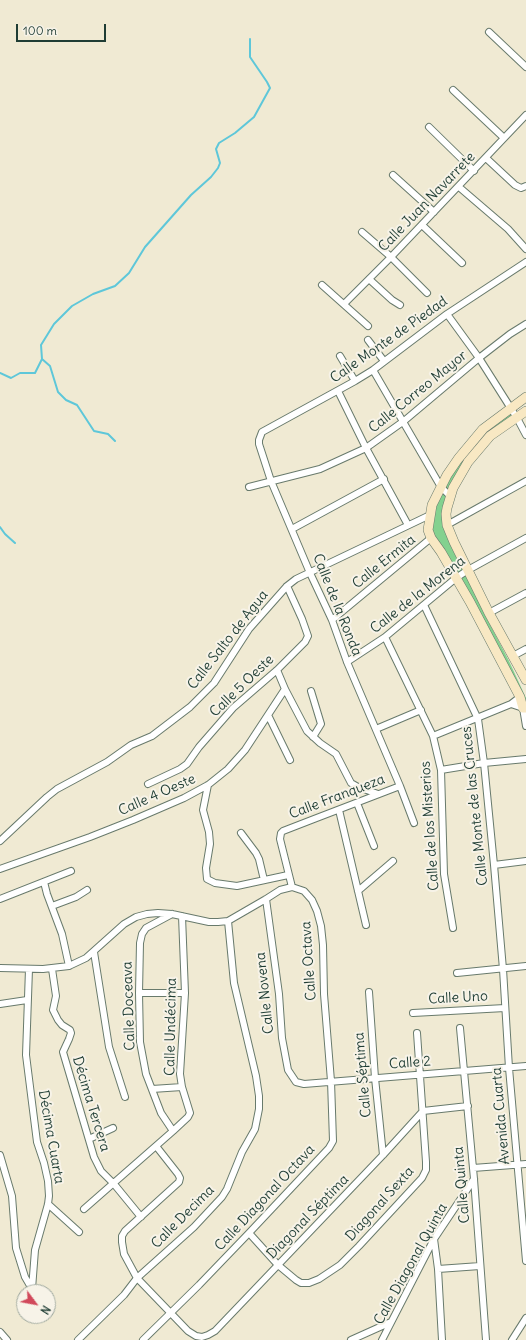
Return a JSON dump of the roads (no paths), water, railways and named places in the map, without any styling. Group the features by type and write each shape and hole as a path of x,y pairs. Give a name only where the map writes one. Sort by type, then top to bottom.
{"street":[{"path":"488,32 526,67"},
{"path":"453,90 504,138"},
{"name":"Calle Juan Navarrete","path":"344,304 474,171 526,115"},
{"path":"428,126 474,171"},
{"path":"486,158 515,185 521,188 526,186"},
{"path":"394,176 434,212"},
{"path":"459,186 508,229 526,249"},
{"path":"422,225 462,263"},
{"path":"362,232 427,293"},
{"name":"Calle Monte de Piedad","path":"262,432 338,391 373,370 447,314 526,262"},
{"path":"369,279 392,300 400,305"},
{"path":"322,284 368,326"},
{"path":"447,314 479,358 526,435"},
{"name":"Calle Correo Mayor","path":"249,487 320,468 366,448 404,421 479,358 510,334 526,324"},
{"path":"368,340 384,361"},
{"path":"340,356 355,381"},
{"path":"373,370 441,487 450,496"},
{"path":"338,391 366,448 384,478 408,525"},
{"path":"526,397 483,429 458,459 432,505 428,530 431,538 470,602 523,696 526,726"},
{"path":"526,411 490,436 468,462 453,488 447,508 447,525 454,542 489,613 526,680"},
{"name":"Calle de la Ronda","path":"262,432 259,444 271,481 332,620 347,662 400,786 414,823"},
{"path":"292,529 384,478"},
{"path":"447,525 526,481"},
{"name":"Calle Salto de Agua","path":"0,841 47,796 107,762 131,745 152,736 190,707 214,683 249,629 287,586 296,579 430,514"},
{"name":"Calle Ermita","path":"332,620 431,538"},
{"name":"Calle de la Morena","path":"347,662 385,637 456,578 526,538"},
{"name":"Calle 5 Oeste","path":"148,784 187,764 233,708 277,670 305,642 308,636 287,586"},
{"path":"489,613 526,593"},
{"name":"Calle Monte de las Cruces","path":"424,605 478,719 484,763 503,969"},
{"name":"Calle de los Misterios","path":"385,637 433,736 441,770 444,874 453,928"},
{"path":"513,656 526,649"},
{"path":"277,670 285,689 307,731 336,754 351,783 378,794"},
{"name":"Calle 4 Oeste","path":"0,869 133,820 208,786 228,769 245,750 285,689"},
{"path":"311,691 322,724 313,737"},
{"path":"433,736 512,704 523,696"},
{"path":"512,704 524,708"},
{"path":"376,729 421,710"},
{"path":"268,715 290,760"},
{"path":"441,770 484,763 526,759"},
{"path":"0,968 52,969 68,966 86,958 124,924 136,917 158,913 172,914 209,922 228,921 280,890 292,887 288,875 238,886 215,883 207,879 206,868 210,844 209,832 203,810 208,786"},
{"name":"Calle Franqueza","path":"288,875 280,839 283,831 400,786"},
{"path":"357,802 374,846"},
{"path":"339,810 366,925"},
{"path":"241,833 256,853 264,880"},
{"path":"358,890 392,861"},
{"path":"494,865 526,861"},
{"path":"0,899 71,871"},
{"path":"44,882 62,934 68,966"},
{"name":"Calle Octava","path":"292,887 304,891 312,900 321,926 324,994 331,1081"},
{"path":"52,906 76,897 87,890"},
{"name":"Calle Novena","path":"266,899 282,1038 288,1070 296,1082"},
{"name":"Calle Doceava","path":"172,914 146,928 142,934 140,943 139,993 140,1042 146,1074 162,1113 173,1131"},
{"name":"Calle Undécima","path":"84,1209 173,1131 188,1117 190,1113 182,1087 180,1074 185,993 182,916"},
{"name":"Calle Decima","path":"78,1340 124,1296 137,1278 194,1227 222,1197 227,1189 242,1152 255,1129 259,1109 259,1096 256,1076 234,983 228,921"},
{"path":"94,952 109,1047 125,1097"},
{"path":"457,973 526,966"},
{"name":"Décima Cuarta","path":"0,1155 12,1196 16,1248 25,1277 32,1289 35,1250 48,1204 48,1181 37,1142 26,1055 29,968"},
{"name":"Décima Tercera","path":"52,969 56,996 53,1010 62,1025 70,1030 69,1040 63,1052 94,1157 101,1171 114,1184 141,1217"},
{"name":"Avenida Cuarta","path":"503,969 509,1068 526,1261"},
{"name":"Calle Séptima","path":"370,992 374,1078 383,1155"},
{"path":"139,993 185,993"},
{"path":"0,1004 27,1000"},
{"name":"Calle Uno","path":"413,1013 505,1008"},
{"name":"Calle Quinta","path":"460,1028 468,1106 486,1340"},
{"name":"Diagonal Sexta","path":"278,1265 301,1283 309,1283 319,1279 340,1265 422,1178 426,1170 426,1162 416,1033"},
{"name":"Calle 2","path":"296,1082 304,1084 526,1066"},
{"name":"Calle Diagonal Octava","path":"143,1340 199,1285 329,1148 333,1140 331,1081"},
{"path":"152,1089 182,1087"},
{"path":"423,1111 468,1106"},
{"name":"Diagonal Séptima","path":"171,1313 188,1331 196,1336 208,1336 215,1331 423,1111"},
{"path":"89,1139 113,1128"},
{"path":"156,1146 180,1178 177,1185 127,1228 122,1236 124,1254 137,1278 171,1313"},
{"path":"473,1168 526,1164"},
{"name":"Calle Diagonal Quinta","path":"382,1340 434,1240 474,1179"},
{"path":"48,1204 80,1232"},
{"path":"249,1233 278,1265"},
{"path":"434,1240 438,1269 441,1339"},
{"path":"438,1269 480,1266"},
{"path":"512,1340 526,1318"},
{"path":"351,1340 391,1322"},
{"path":"0,1332 7,1340"}],"waterway":[{"path":"0,373 11,378 20,373 35,373 42,359 41,345 54,324 72,306 93,294 115,286 129,273 145,247 191,195 211,177 218,168 220,163 216,149 219,143 235,133 254,117 270,88 250,57 250,39"},
{"path":"42,359 50,366 58,392 66,400 77,405 94,431 108,434 115,441"},
{"path":"0,527 15,543"}]}
